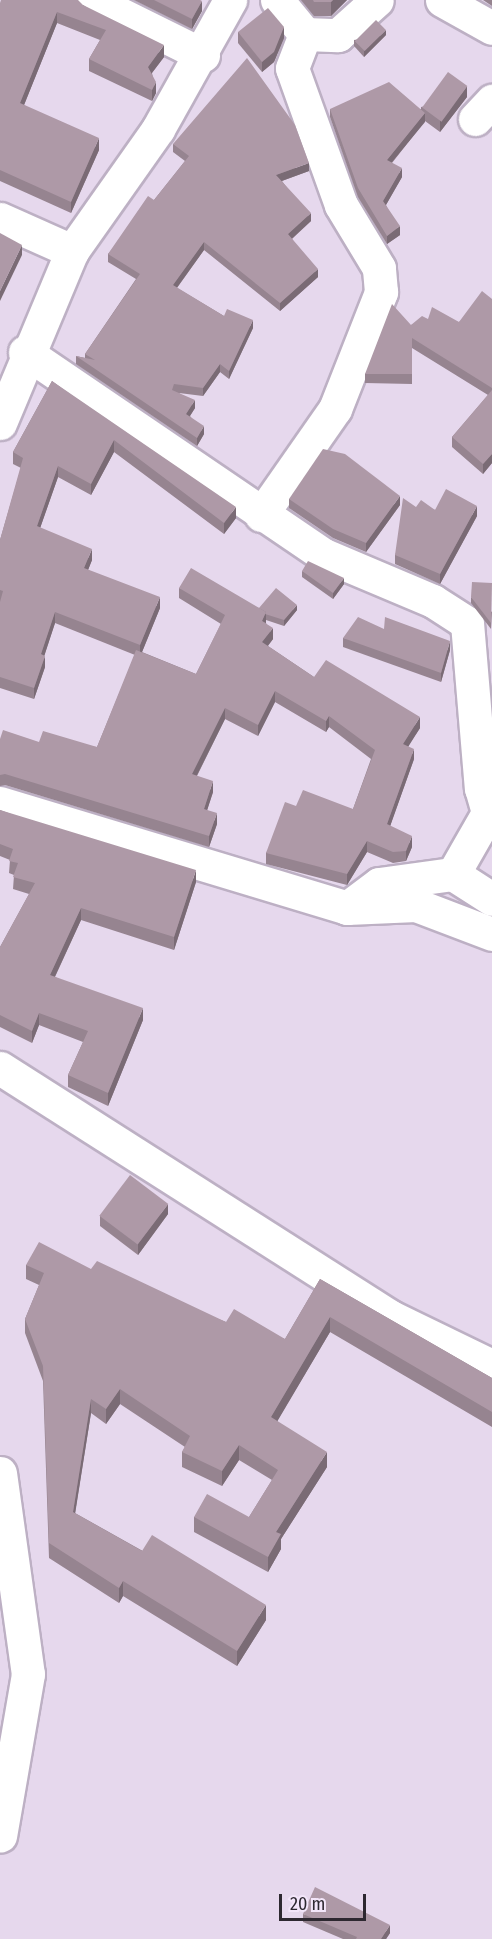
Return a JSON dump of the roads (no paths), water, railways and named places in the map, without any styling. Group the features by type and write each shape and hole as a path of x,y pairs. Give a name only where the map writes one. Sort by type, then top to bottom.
{"street":[{"path":"92,0 203,55"},
{"path":"1,414 72,250 203,55 230,0"},
{"path":"277,0 305,34 338,35 377,0"},
{"path":"442,0 492,28"},
{"path":"261,515 335,409 381,292 379,268 341,205 292,68 305,34"},
{"path":"0,219 72,250"},
{"path":"26,352 261,515 324,555 433,601 467,623 481,788 488,813 453,873"},
{"path":"0,802 347,908 416,905 492,934"},
{"path":"347,908 379,884 453,873 492,899"},
{"path":"0,1068 392,1317 492,1366"},
{"path":"0,1473 28,1674 0,1836"}]}
